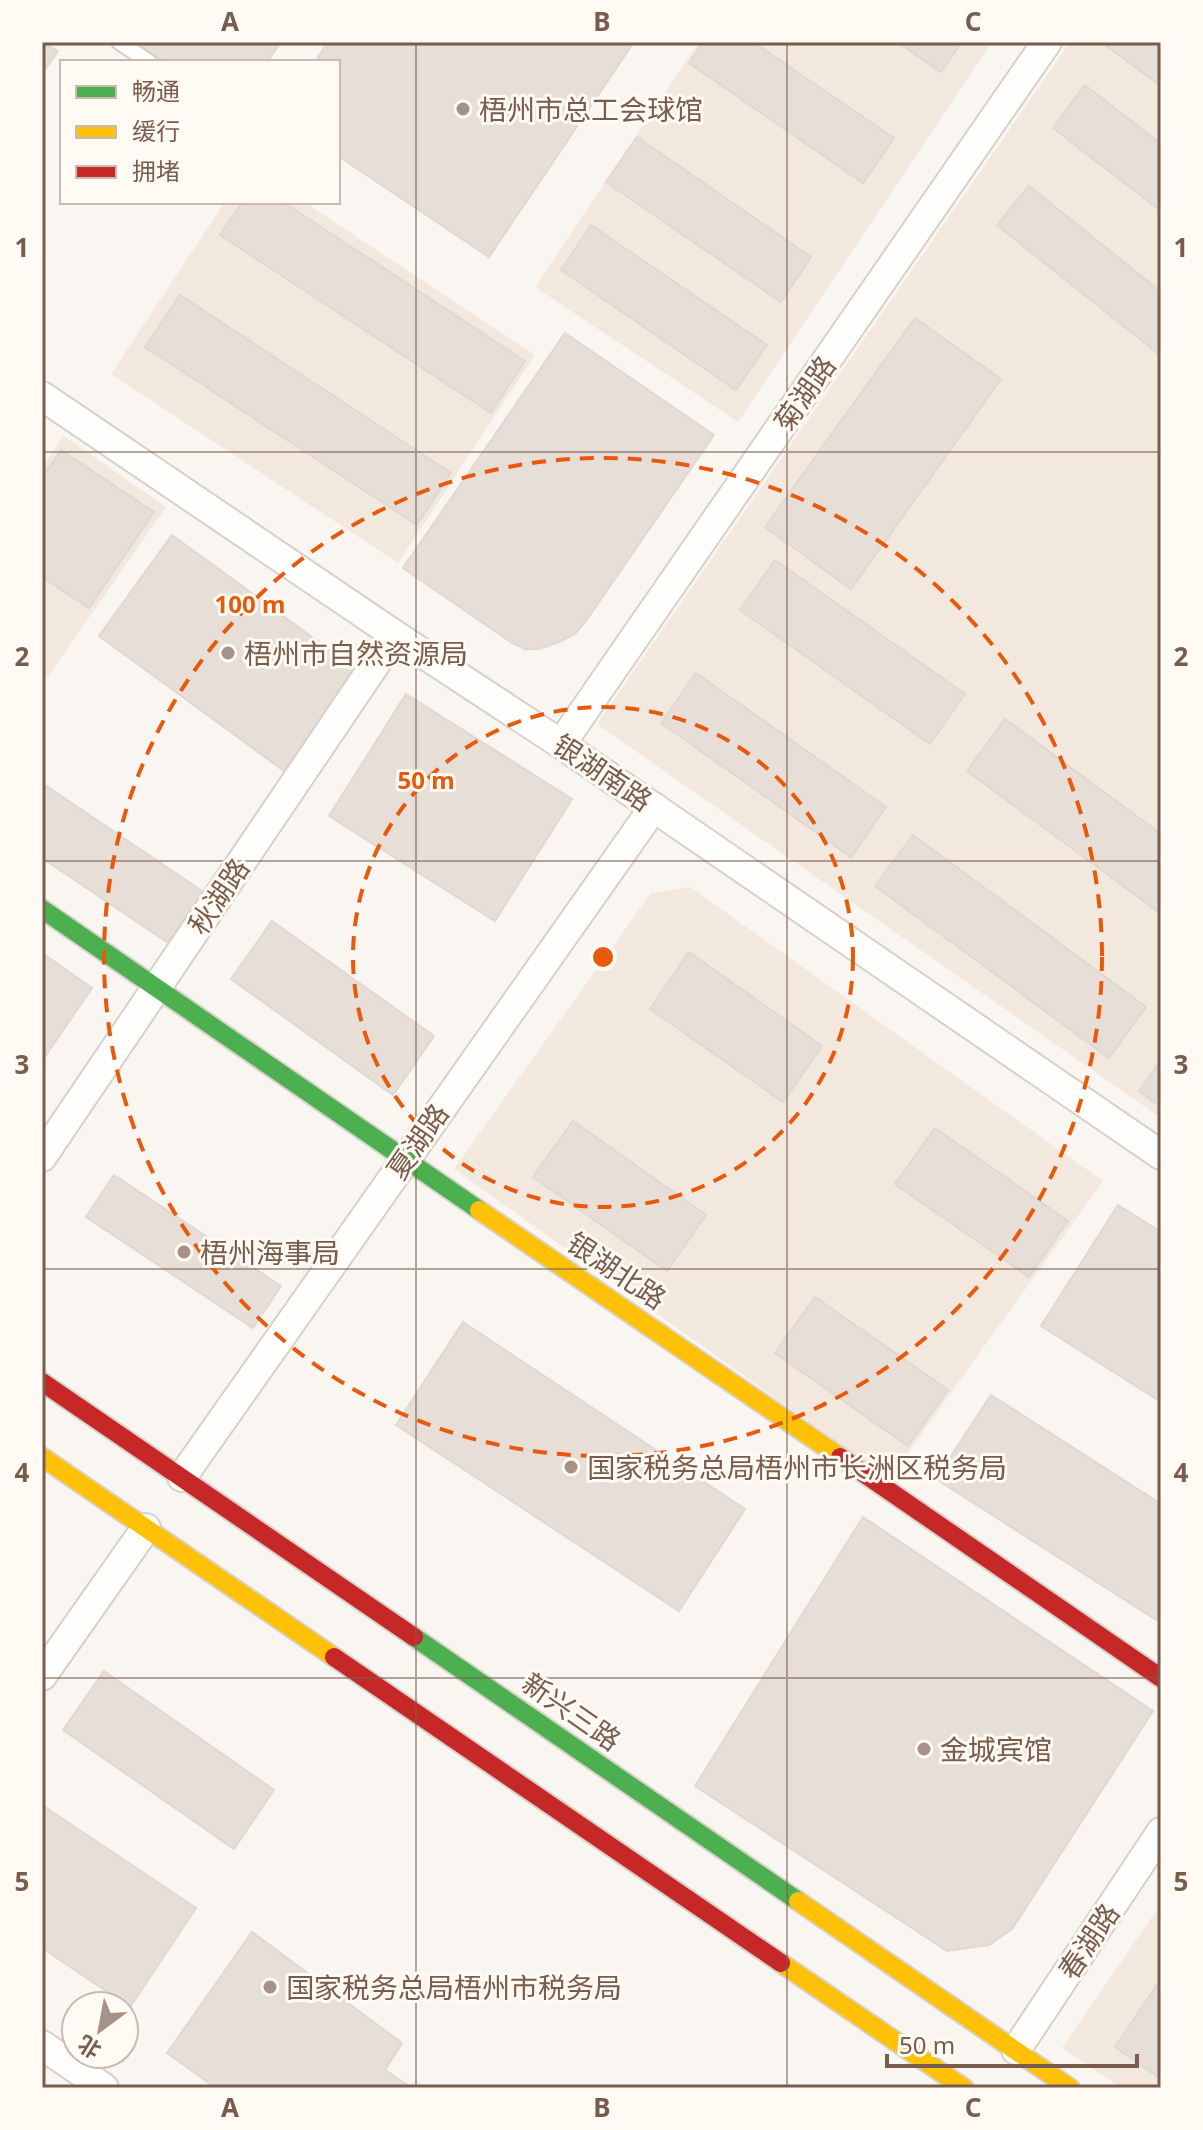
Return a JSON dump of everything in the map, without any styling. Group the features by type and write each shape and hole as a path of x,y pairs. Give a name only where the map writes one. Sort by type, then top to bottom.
{"main road":[{"name":"银湖北路","path":"42,909 1161,1678"},
{"name":"新兴三路","path":"42,1382 1070,2088"},
{"path":"42,1457 964,2088"}],"street":[{"name":"菊湖路","path":"561,744 1047,42"},
{"name":"银湖南路","path":"42,396 654,807 1161,1155"},
{"name":"秋湖路","path":"42,1157 395,635"},
{"name":"夏湖路","path":"182,1477 654,807"},
{"path":"42,1676 146,1528"},
{"name":"春湖路","path":"1016,2050 1161,1832"},
{"path":"42,2045 104,2088"}],"lane":[{"path":"119,42 146,60"}],"shaded area":[{"path":"699,42 992,42 738,422 535,287"},
{"path":"1070,42 1161,42 1161,1118 597,724"},
{"path":"224,204 307,204 535,355 398,563 111,374"},
{"path":"64,436 166,507 42,685 42,467"},
{"path":"690,887 1103,1181 889,1479 454,1169 651,893"},
{"path":"1161,1904 1161,2088 1121,2088 1062,2048"}],"building":[{"path":"42,42 58,51 42,74"},
{"path":"135,42 281,42 268,60 161,60"},
{"name":"梧州市总工会球馆","path":"328,42 628,42 632,45 489,257 340,157 340,60 316,60"},
{"path":"703,42 753,42 894,138 863,183 689,63"},
{"path":"897,42 962,42 941,72"},
{"path":"1101,42 1161,42 1161,86"},
{"path":"1085,85 1161,144 1161,211 1053,128"},
{"path":"637,137 811,257 781,302 606,182"},
{"path":"1029,186 1161,292 1161,356 997,225"},
{"path":"241,204 286,204 525,361 491,413 220,235"},
{"path":"591,225 767,345 736,390 561,270"},
{"path":"180,295 451,473 417,525 145,347"},
{"path":"915,318 1001,379 851,589 765,527"},
{"path":"565,333 714,435 575,634 539,649 525,649 403,568"},
{"path":"61,450 154,512 89,608 42,577 42,478"},
{"name":"梧州市自然资源局","path":"172,535 357,670 284,771 99,636"},
{"path":"775,560 965,694 930,744 740,610"},
{"path":"696,673 886,807 851,857 661,723"},
{"path":"406,694 572,799 495,921 329,816"},
{"path":"1005,719 1161,834 1161,914 967,771"},
{"path":"42,783 205,893 170,944 42,858"},
{"path":"913,835 1146,1007 1109,1058 875,886"},
{"path":"272,921 434,1036 393,1095 231,979"},
{"path":"689,952 822,1046 783,1102 650,1009"},
{"path":"42,953 92,988 42,1061"},
{"path":"1161,1060 1161,1107 1139,1091"},
{"path":"573,1121 706,1215 667,1271 533,1177"},
{"path":"935,1128 1068,1221 1029,1277 895,1184"},
{"name":"梧州海事局","path":"114,1175 281,1286 253,1328 86,1217"},
{"path":"1118,1205 1161,1232 1161,1402 1041,1326"},
{"path":"815,1297 948,1390 908,1446 775,1353"},
{"name":"国家税务总局梧州市长洲区税务局","path":"463,1322 745,1509 679,1611 396,1425"},
{"path":"991,1395 1161,1504 1161,1623 936,1479"},
{"name":"金城宾馆","path":"863,1517 1153,1711 1012,1929 989,1945 947,1951 695,1786"},
{"path":"104,1671 274,1790 234,1849 63,1730"},
{"path":"42,1805 196,1908 140,1992 105,1990 42,1948"},
{"name":"国家税务总局梧州市税务局","path":"252,1932 402,2043 385,2070 412,2088 216,2088 167,2053"},
{"path":"1161,1979 1161,2079 1115,2047"}],"traffic: fast":[{"path":"42,909 479,1210"},
{"path":"414,1637 798,1901"}],"traffic: slow":[{"path":"479,1210 840,1457"},
{"path":"42,1457 334,1657"},
{"path":"798,1901 1070,2088"},
{"path":"781,1963 964,2088"}],"traffic: jam":[{"path":"42,1382 414,1637"},
{"path":"840,1457 1161,1678"},
{"path":"334,1657 781,1963"}],"place":[{"name":"梧州市总工会球馆","path":"463,109"},
{"name":"梧州市自然资源局","path":"228,653"},
{"name":"梧州海事局","path":"184,1252"},
{"name":"国家税务总局梧州市长洲区税务局","path":"571,1467"},
{"name":"金城宾馆","path":"924,1749"},
{"name":"国家税务总局梧州市税务局","path":"270,1987"}]}
